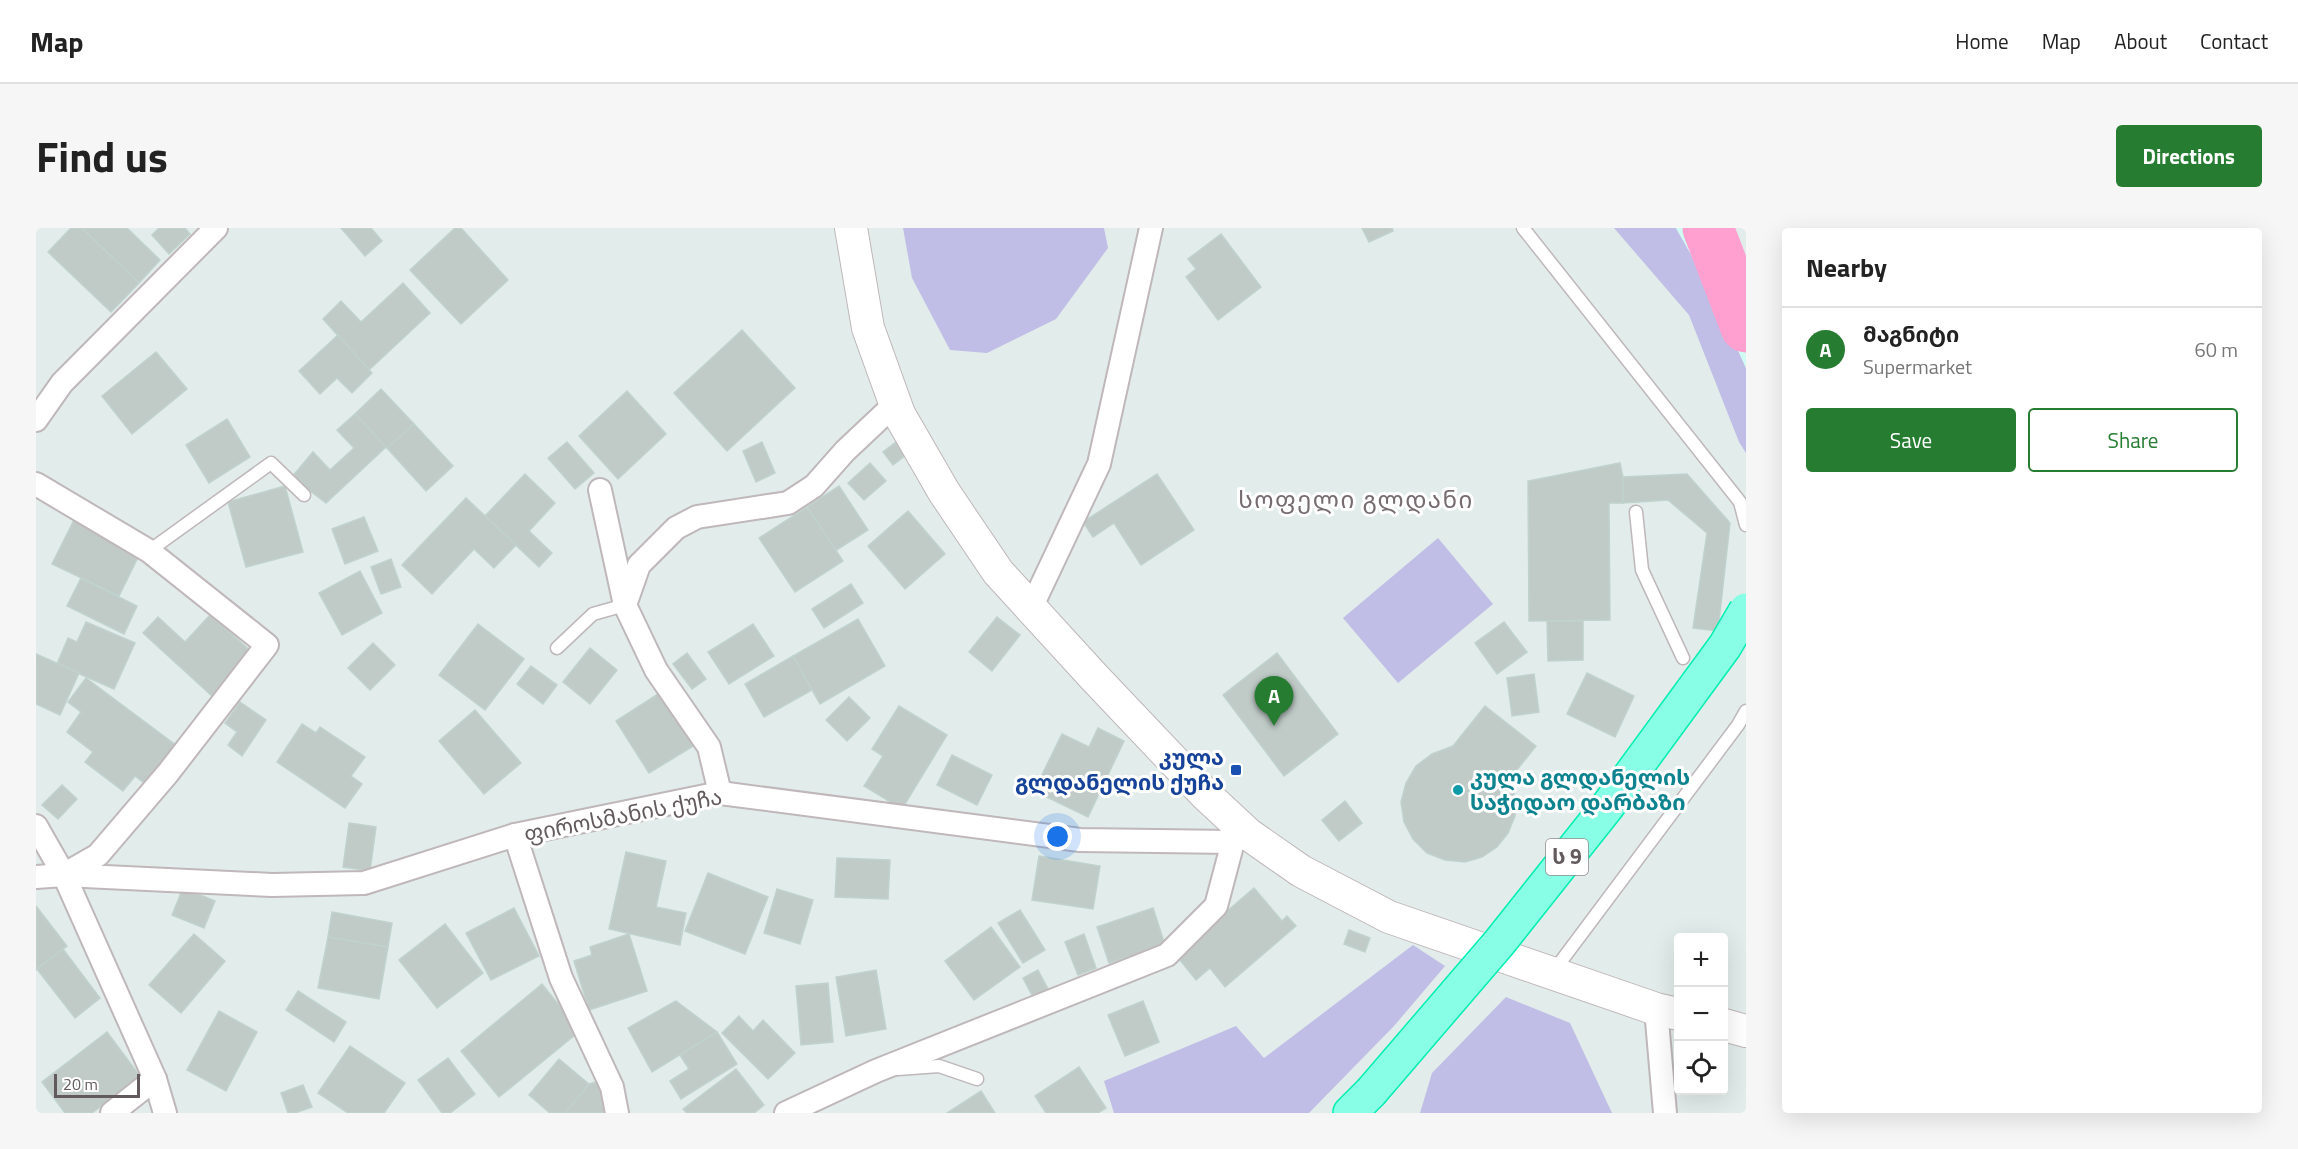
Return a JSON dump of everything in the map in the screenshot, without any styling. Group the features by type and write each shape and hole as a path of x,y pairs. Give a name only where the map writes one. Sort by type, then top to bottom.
{"highway":[{"name":"ს 9","path":"1360,1102 1499,943 1607,807 1725,645 1746,610"}],"main road":[{"path":"851,228 868,328 896,404 944,492 998,572 1206,795 1240,838 1389,917 1667,1012"}],"street":[{"path":"36,420 62,383 216,228"},
{"path":"1031,608 1099,464 1151,228"},
{"path":"625,605 639,565 676,528 697,517 788,503 814,486 845,451 896,404"},
{"path":"36,484 149,551 267,645 168,772 98,855 36,891"},
{"path":"600,490 625,605 656,670 709,747 720,793"},
{"name":"ფიროსმანის ქუჩა","path":"36,877 64,874 272,885 364,883 515,835 720,793 1080,840 1240,838"},
{"path":"36,826 64,874 155,1079 165,1113"},
{"path":"515,835 561,978 612,1087 617,1113"},
{"path":"786,1113 876,1071 1167,955 1216,906 1240,838"},
{"path":"1665,1113 1667,1012"},
{"path":"112,1113 155,1079"}],"lane":[{"path":"1523,228 1740,502 1746,525"},
{"path":"149,551 271,463 304,495"},
{"path":"1636,512 1642,570 1683,658"},
{"path":"557,648 592,614 625,605"},
{"path":"1552,973 1731,735 1746,711"},
{"path":"876,1071 939,1066 977,1079"}],"shaded area":[{"path":"903,228 1104,228 1108,248 1056,319 987,353 950,350 912,278"},
{"path":"1614,228 1676,228 1710,288 1746,368 1746,453 1739,442 1689,315"},
{"path":"1438,538 1493,604 1398,683 1343,618"},
{"path":"1413,945 1445,966 1394,1026 1309,1113 1114,1113 1104,1081 1236,1026 1264,1058"},
{"path":"1506,997 1570,1023 1612,1113 1420,1113 1432,1073"}],"sand":[{"path":"1676,228 1729,228 1732,238 1746,258 1746,368 1710,288"}],"building":[{"path":"71,228 82,228 139,283 111,312 48,252"},
{"path":"82,228 127,228 160,260 139,283"},
{"path":"159,228 185,228 190,234 169,254 152,235"},
{"path":"341,228 371,228 382,241 365,256"},
{"path":"455,228 461,228 508,280 461,324 410,270"},
{"path":"1362,228 1392,228 1393,231 1369,242"},
{"path":"1221,234 1261,287 1218,320 1186,277 1196,269 1188,259"},
{"path":"403,283 430,313 369,370 323,319 341,301 361,322"},
{"path":"742,330 795,388 727,451 674,393"},
{"path":"338,335 372,373 352,393 337,378 320,394 299,371"},
{"path":"156,352 187,389 132,434 102,396"},
{"path":"381,389 414,424 387,448 355,414"},
{"path":"627,391 666,434 618,479 579,436"},
{"path":"355,414 386,447 326,503 292,477 313,452 330,470 354,448 337,430"},
{"path":"227,419 250,457 209,483 186,445"},
{"path":"414,424 453,466 426,491 387,448"},
{"path":"567,442 594,473 575,489 548,458"},
{"path":"762,442 775,473 756,482 743,451"},
{"path":"896,442 906,455 893,465 883,452"},
{"path":"870,463 886,481 864,500 848,483"},
{"path":"1620,463 1623,477 1623,503 1609,503 1610,620 1529,621 1528,481"},
{"path":"525,474 555,503 529,531 552,553 539,567 485,516"},
{"path":"1157,474 1194,530 1141,565 1114,523 1093,537 1083,522"},
{"path":"1687,474 1730,523 1718,631 1693,628 1707,533 1668,500 1623,503 1623,477"},
{"path":"285,486 303,552 246,567 228,502"},
{"path":"839,486 868,530 835,551 807,507"},
{"path":"466,498 516,545 494,568 474,549 432,594 402,565"},
{"path":"807,507 843,561 795,592 759,538"},
{"path":"908,511 945,554 905,589 868,546"},
{"path":"77,514 143,547 119,596 52,564"},
{"path":"364,517 378,551 345,564 332,529"},
{"path":"391,559 401,587 381,594 371,567"},
{"path":"360,571 382,613 342,635 319,593"},
{"path":"81,578 137,606 124,634 67,606"},
{"path":"851,584 863,603 824,628 812,609"},
{"path":"210,615 253,653 213,697 143,633 158,617 185,642"},
{"path":"997,617 1020,635 992,671 969,652"},
{"path":"858,619 885,666 820,704 793,656"},
{"path":"1547,621 1583,621 1583,660 1548,661"},
{"path":"86,622 135,643 114,689 57,664 68,638 77,642"},
{"path":"1504,622 1527,652 1497,674 1475,643"},
{"path":"478,624 524,659 485,710 439,675"},
{"path":"753,624 774,656 729,684 708,652"},
{"path":"373,643 395,665 370,690 348,668"},
{"path":"590,648 617,670 590,704 563,682"},
{"path":"687,653 706,679 692,689 673,664"},
{"path":"1277,653 1338,734 1284,776 1223,695"},
{"path":"36,654 79,673 60,715 36,704"},
{"path":"793,656 812,690 764,717 745,684"},
{"path":"531,666 557,685 543,704 517,684"},
{"path":"1587,673 1634,696 1615,737 1567,714"},
{"path":"1534,674 1539,712 1512,716 1507,678"},
{"path":"86,678 181,749 152,789 135,776 123,791 85,762 93,752 67,732 81,712 68,702"},
{"path":"661,692 695,745 649,773 616,721"},
{"path":"849,697 870,718 847,741 826,720"},
{"path":"240,702 266,720 242,756 228,745 237,732 225,723"},
{"path":"899,706 947,735 902,809 864,786 883,756 872,749"},
{"name":"კულა გლდანელის საჭიდაო დარბაზი","path":"1485,706 1536,746 1508,781 1516,798 1515,816 1508,833 1497,847 1482,857 1465,862 1445,860 1427,853 1413,839 1404,822 1401,802 1406,783 1416,766 1432,754 1453,746"},
{"path":"475,710 521,763 484,794 439,741"},
{"path":"302,724 316,733 320,727 365,757 351,776 362,784 345,808 277,762"},
{"path":"1098,728 1124,741 1088,817 1034,791 1062,734 1089,747"},
{"path":"952,755 992,775 977,805 937,785"},
{"path":"62,785 77,799 58,819 42,805"},
{"path":"1345,801 1362,823 1339,841 1322,820"},
{"path":"349,823 376,827 370,871 343,867"},
{"path":"626,852 666,861 656,907 686,913 680,945 609,929"},
{"path":"1039,856 1100,866 1093,909 1032,900"},
{"path":"837,858 890,860 888,899 835,897"},
{"path":"708,873 768,897 745,954 685,931"},
{"path":"183,888 215,901 204,928 172,915"},
{"path":"1254,888 1282,921 1287,916 1296,926 1225,987 1210,968 1196,980 1176,955"},
{"path":"777,889 813,900 800,944 764,933"},
{"path":"36,906 67,946 36,970"},
{"path":"514,908 539,956 491,980 466,933"},
{"path":"1153,908 1165,945 1109,963 1097,927"},
{"path":"1020,910 1045,950 1023,963 998,923"},
{"path":"332,912 392,923 388,947 328,937"},
{"path":"445,924 483,973 437,1008 399,960"},
{"path":"991,927 1020,967 974,1000 945,961"},
{"path":"1349,930 1370,938 1365,952 1344,944"},
{"path":"194,934 225,961 181,1013 149,985"},
{"path":"629,934 647,991 589,1010 574,961 592,955 590,947"},
{"path":"1084,934 1096,968 1078,975 1065,942"},
{"path":"328,937 388,947 379,999 318,988"},
{"path":"63,949 100,998 75,1018 37,969"},
{"path":"876,970 886,1029 846,1036 836,977"},
{"path":"1038,970 1049,991 1034,999 1023,978"},
{"path":"828,983 833,1042 801,1045 796,986"},
{"path":"542,984 580,1031 499,1097 461,1051"},
{"path":"298,991 346,1022 334,1042 286,1010"},
{"path":"676,1001 717,1032 652,1072 628,1028"},
{"path":"1143,1001 1159,1042 1125,1056 1108,1015"},
{"path":"219,1011 257,1032 226,1091 187,1070"},
{"path":"739,1016 753,1031 763,1020 795,1053 768,1079 722,1033"},
{"path":"107,1032 140,1076 92,1113 65,1113 42,1082"},
{"path":"717,1032 737,1064 681,1099 670,1081 689,1069 680,1055"},
{"path":"350,1046 405,1083 384,1113 348,1113 318,1093"},
{"path":"448,1058 475,1094 450,1113 442,1113 418,1080"},
{"path":"559,1059 589,1084 565,1113 550,1113 529,1095"},
{"path":"1079,1067 1106,1108 1098,1113 1046,1113 1035,1096"},
{"path":"736,1069 764,1105 754,1113 687,1113 683,1109"},
{"path":"604,1080 613,1113 565,1113 589,1084"},
{"path":"303,1085 312,1107 288,1113 281,1093"},
{"path":"981,1091 995,1113 947,1113"}],"waterway":[{"path":"1708,228 1746,327"}],"place":[{"name":"მაგნიტი","path":"1274,726"},
{"name":"კულა გლდანელის ქუჩა","path":"1236,770"},
{"name":"კულა გლდანელის საჭიდაო დარბაზი","path":"1458,790"}],"district":[{"name":"სოფელი გლდანი","path":"1356,500"}]}
